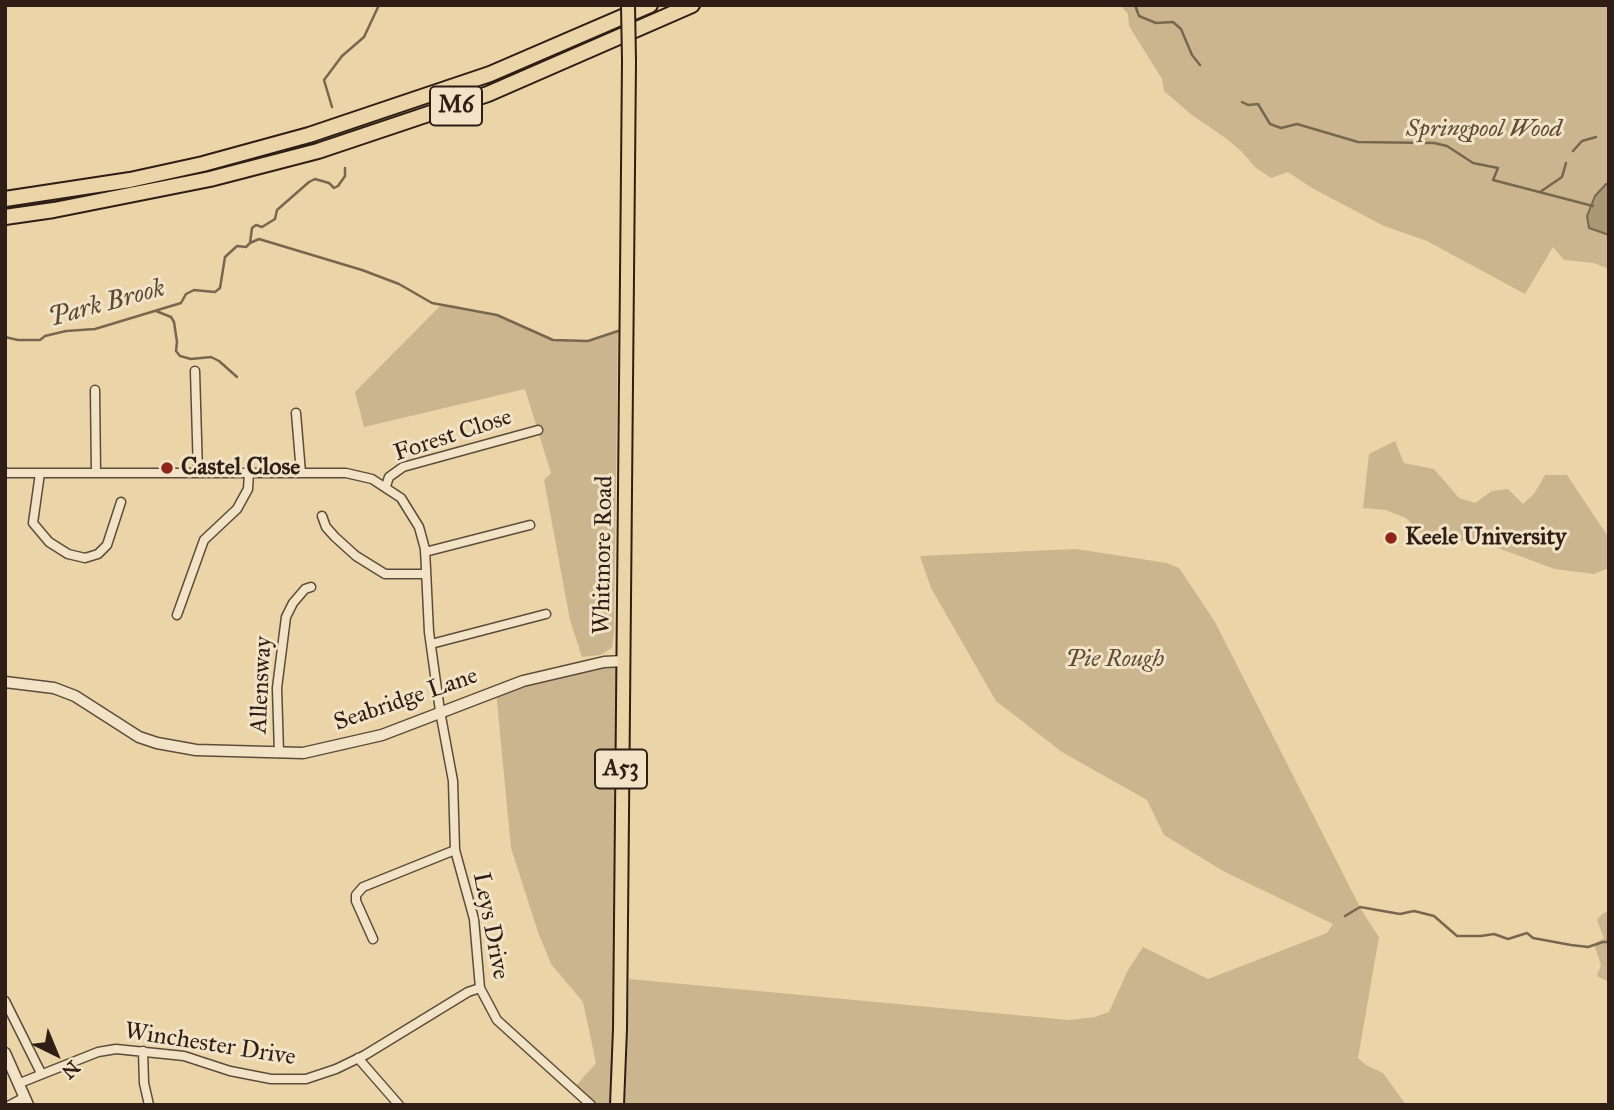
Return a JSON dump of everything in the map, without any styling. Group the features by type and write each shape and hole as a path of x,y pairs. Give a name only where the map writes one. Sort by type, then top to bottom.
{"highway":[{"name":"Whitmore Road","path":"617,1105 620,1030 628,5"},
{"name":"M6","path":"5,199 130,180 204,164 309,135 490,74 650,5"},
{"name":"M6","path":"5,217 210,180 332,147 488,94 692,5"}],"street":[{"path":"195,371 198,473"},
{"path":"96,390 96,473"},
{"path":"296,413 301,473"},
{"name":"Forest Close","path":"386,486 389,477 403,467 538,430"},
{"path":"5,473 346,473 372,479 386,486"},
{"path":"40,473 33,523 49,542 68,554 85,558 98,554 107,545 121,502"},
{"path":"177,615 204,540 237,509 248,489 248,473"},
{"name":"Leys Drive","path":"386,486 401,498 412,513 419,527 425,552 431,644 453,781 455,850 474,919 480,988 497,1020 591,1105"},
{"path":"322,516 326,527 335,537 356,556 385,574 425,574"},
{"path":"425,552 530,525"},
{"name":"Allensway","path":"279,753 277,688 286,617 293,603 305,589 311,587"},
{"path":"431,644 546,614"},
{"name":"Seabridge Lane","path":"5,682 54,688 75,696 131,733 158,743 196,750 303,753 382,735 523,681 604,662 623,661"},
{"path":"373,939 356,901 356,895 363,887 455,850"},
{"name":"Winchester Drive","path":"20,1083 98,1052 116,1049 184,1056 230,1071 271,1079 306,1079 358,1058 468,992 480,988"},
{"path":"5,1001 41,1073"},
{"path":"143,1051 144,1083 149,1105"},
{"path":"358,1058 399,1105"},
{"path":"7,1059 27,1101 10,1105"}],"green space":[{"name":"Springpool Wood","path":"1120,5 1609,5 1609,185 1595,196 1587,216 1600,233 1609,235 1609,269 1594,263 1564,260 1553,247 1525,294 1427,241 1384,226 1312,188 1288,172 1271,178 1256,168 1227,139 1192,115 1164,91 1162,79 1129,26 1128,14"},
{"path":"452,305 497,315 553,340 589,341 618,331 614,633 612,648 600,655 582,657 570,620 544,480 551,473 525,389 364,427 355,392 440,306"},
{"path":"1395,441 1404,463 1434,469 1459,498 1475,503 1492,491 1508,489 1523,504 1534,494 1545,475 1567,475 1609,538 1609,568 1594,574 1555,569 1495,547 1422,534 1406,518 1386,510 1363,508 1369,454"},
{"name":"Pie Rough","path":"1076,549 1167,563 1179,568 1215,622 1362,911 1379,937 1358,1058 1383,1073 1406,1105 625,1105 629,979 1069,1020 1095,1017 1109,1012 1128,970 1143,947 1208,979 1327,933 1333,924 1223,871 1164,835 1147,800 1062,752 996,701 931,588 920,556"},
{"path":"623,661 617,1105 591,1105 574,1088 596,1063 583,1002 551,964 511,848 496,691"},
{"path":"1609,912 1609,982 1597,976 1601,965 1594,944 1604,938 1597,920 1603,913"}],"shaded area":[{"path":"1606,184 1609,185 1609,235 1589,228 1587,216 1595,196"}],"waterway":[{"name":"Park Brook","path":"332,107 324,80 342,56 364,37 379,5"},
{"name":"Park Brook","path":"1135,5 1139,16 1156,23 1173,22 1181,29 1192,55 1200,65"},
{"name":"Park Brook","path":"1242,102 1248,105 1258,104 1270,124 1281,128 1297,124 1358,142 1434,143 1447,146 1473,163 1498,168 1493,180 1593,206"},
{"path":"1573,151 1582,141 1596,137"},
{"path":"1540,192 1562,177 1566,163"},
{"name":"Park Brook","path":"5,337 40,340 45,336 66,331 95,329 181,303 186,294 194,290 215,292 220,288 225,257 237,246 246,247 250,243 252,228 256,225 262,227 275,219 277,210 315,179 329,183 334,188 338,186 345,176 345,168"},
{"path":"250,243 259,239 362,270 399,284 432,303 497,315 553,340 588,341 618,331"},
{"path":"156,311 171,317 174,322 176,351 180,356 191,359 211,357 237,377"},
{"path":"1345,916 1360,907 1400,914 1414,911 1434,916 1457,936 1494,934 1508,939 1527,933 1533,938 1588,947 1609,942"}],"place":[{"name":"Castel Close","path":"167,468"},
{"name":"Keele University","path":"1391,538"}]}
